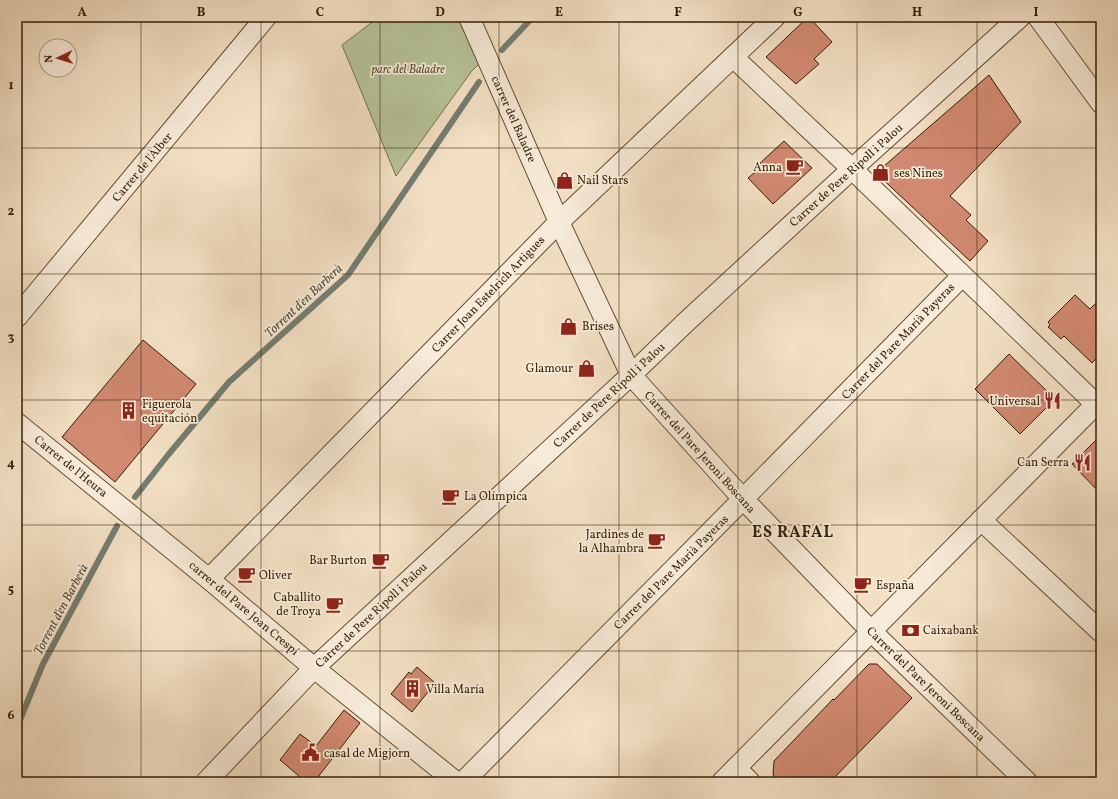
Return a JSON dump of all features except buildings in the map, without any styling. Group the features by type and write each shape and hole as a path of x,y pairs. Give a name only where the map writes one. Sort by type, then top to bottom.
{"street":[{"name":"Carrer de l'Àlber","path":"17,317 266,17"},
{"name":"carrer del Baladre","path":"469,17 559,222"},
{"name":"Carrer Joan Estelrich Artigues","path":"209,579 559,222 775,17"},
{"name":"Carrer de Pere Ripoll i Palou","path":"206,782 314,668 852,169 1020,17"},
{"path":"1038,17 1101,103"},
{"path":"722,782 871,630 1099,404 962,276 852,169 733,57"},
{"name":"Carrer del Pare Jeroni Boscana","path":"559,222 631,375 743,500 871,630 1027,782"},
{"name":"Carrer del Pare Marià Payeras","path":"464,782 962,276"},
{"name":"Carrer de l'Heura","path":"17,423 125,510"},
{"name":"carrer del Pare Joan Crespí","path":"125,510 314,668 456,782"},
{"path":"981,520 1101,632"},
{"path":"736,768 750,782"}],"green space":[{"name":"parc del Baladre","path":"379,17 469,17 487,56 471,72 396,176 342,45"}],"waterway":[{"name":"Torrent d'en Barberà","path":"502,50 533,17"},
{"name":"Torrent d'en Barberà","path":"135,497 229,382 348,275 479,82"},
{"name":"Torrent d'en Barberà","path":"17,727 43,664 117,526"}],"place":[{"name":"Anna","path":"795,167"},
{"name":"ses Nines","path":"881,173"},
{"name":"Nail Stars","path":"564,180"},
{"name":"Brises","path":"569,326"},
{"name":"Glamour","path":"586,368"},
{"name":"Universal","path":"1053,401"},
{"name":"Figuerola equitación","path":"129,411"},
{"name":"Can Serra","path":"1082,462"},
{"name":"La Olímpica","path":"451,496"},
{"name":"Jardines de la Alhambra","path":"657,541"},
{"name":"Bar Burton","path":"380,560"},
{"name":"Oliver","path":"246,575"},
{"name":"España","path":"863,585"},
{"name":"Caballito de Troya","path":"334,604"},
{"name":"Caixabank","path":"910,630"},
{"name":"Villa María","path":"413,689"},
{"name":"casal de Migjorn","path":"311,753"}],"district":[{"name":"ES RAFAL","path":"793,531"}]}
